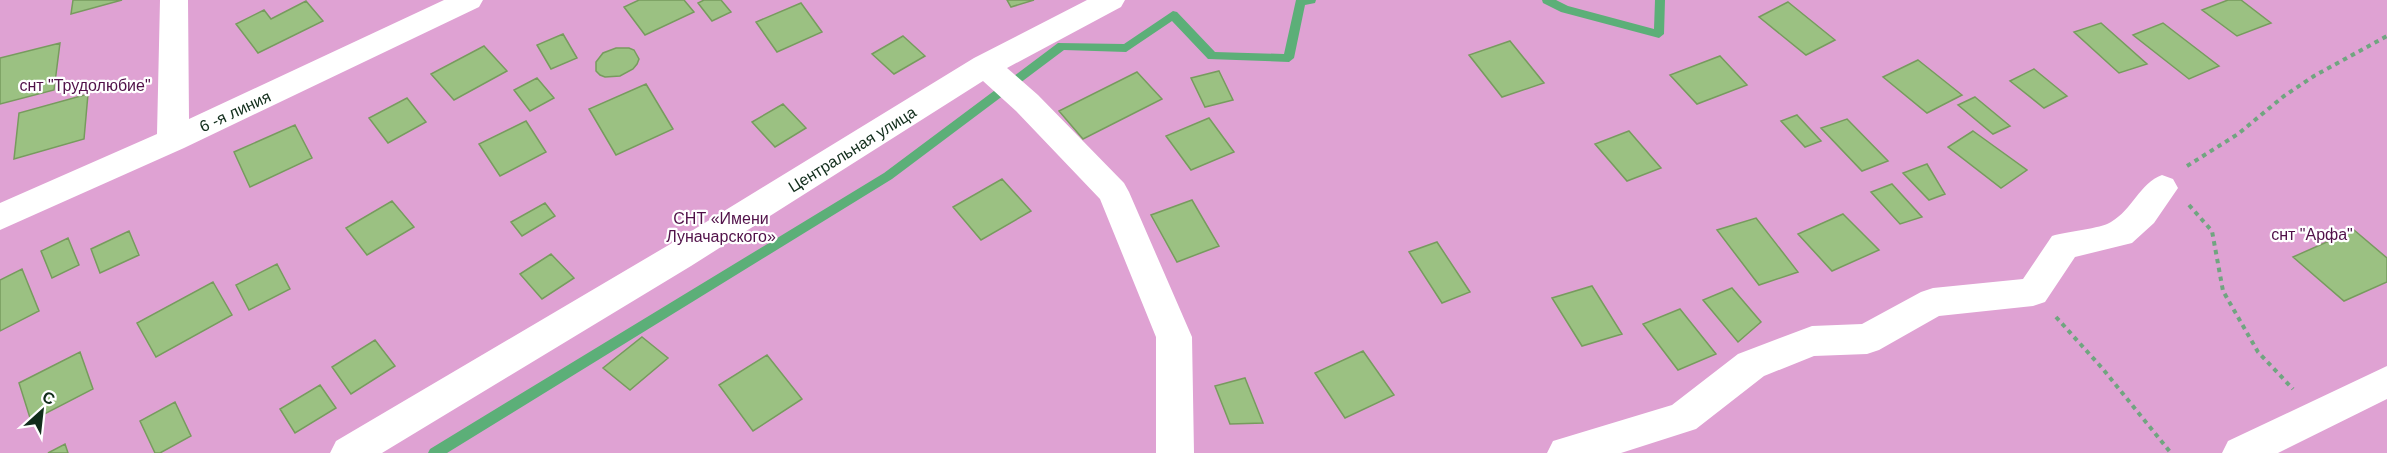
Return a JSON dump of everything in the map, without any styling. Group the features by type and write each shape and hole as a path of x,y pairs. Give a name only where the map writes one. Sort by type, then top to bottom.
{"street":[{"path":"173,140 174,0"},
{"name":"6 -я линия","path":"0,217 173,140 469,0"},
{"name":"Центральная улица","path":"349,453 679,256 985,66 1112,0"},
{"path":"985,66 1027,103 1113,192 1174,337 1175,453"},
{"path":"1566,453 1683,418 1751,364 1812,341 1867,339 1933,302 2033,292 2064,246 2120,234 2142,214 2163,188"},
{"path":"2241,453 2317,415 2380,394"}],"path":[{"path":"2317,415 2258,352 2223,291 2212,231 2188,205 2163,188 2193,160 2238,134 2284,96 2314,76 2387,36"},
{"path":"2033,292 2102,368 2171,453"}],"green space":[{"name":"СНТ «Имени Луначарского»","path":"0,0 2387,0 2387,453 0,453"}],"building":[{"path":"73,0 122,0 71,14"},
{"path":"639,0 684,0 694,12 645,35 624,7"},
{"path":"704,0 721,0 731,12 712,21 698,3"},
{"path":"1007,0 1034,0 1011,7"},
{"path":"2228,0 2241,0 2271,23 2237,36 2202,10"},
{"path":"306,1 323,21 258,53 236,24 264,10 271,19"},
{"path":"1788,2 1835,40 1806,55 1759,17"},
{"path":"801,3 822,32 777,52 756,22"},
{"path":"2101,23 2147,64 2119,73 2074,32"},
{"path":"2163,23 2219,66 2189,79 2133,35"},
{"path":"563,34 577,58 551,69 537,45"},
{"path":"903,36 925,56 894,74 872,54"},
{"path":"1510,41 1544,83 1502,97 1469,55"},
{"path":"60,43 54,90 0,104 0,58"},
{"path":"484,46 507,71 454,100 431,74"},
{"path":"616,48 634,50 639,59 637,64 620,76 600,75 596,71 596,62 603,53"},
{"path":"1720,56 1747,85 1697,104 1670,75"},
{"path":"1918,60 1962,95 1927,113 1883,77"},
{"path":"2034,69 2067,96 2044,108 2010,81"},
{"path":"1219,71 1233,100 1205,107 1191,78"},
{"path":"1137,72 1162,99 1083,139 1059,111"},
{"path":"537,78 554,98 530,111 514,90"},
{"path":"646,84 673,129 616,155 589,109"},
{"path":"88,94 84,139 14,159 19,113"},
{"path":"1975,97 2010,126 1993,134 1958,105"},
{"path":"407,98 426,122 388,143 369,118"},
{"path":"783,104 806,128 775,147 752,122"},
{"path":"1797,115 1821,141 1805,147 1781,121"},
{"path":"1209,118 1234,152 1191,170 1166,136"},
{"path":"1847,119 1888,161 1862,171 1821,128"},
{"path":"526,121 546,152 500,176 479,144"},
{"path":"295,125 312,158 250,187 234,152"},
{"path":"1629,131 1661,168 1627,181 1595,144"},
{"path":"1973,131 2027,170 2001,188 1948,147"},
{"path":"1927,164 1945,194 1929,200 1903,173"},
{"path":"1002,179 1031,211 981,240 953,207"},
{"path":"1892,184 1922,217 1900,224 1871,192"},
{"path":"1192,200 1219,246 1177,262 1151,215"},
{"path":"392,201 414,227 367,255 346,228"},
{"path":"545,203 555,216 522,236 511,222"},
{"path":"1843,214 1879,250 1832,271 1798,234"},
{"path":"1756,218 1798,272 1759,285 1717,230"},
{"path":"2354,230 2387,258 2387,282 2344,301 2293,257"},
{"path":"129,231 139,255 100,273 91,249"},
{"path":"68,238 79,265 52,278 41,251"},
{"path":"1437,242 1470,292 1442,303 1409,252"},
{"path":"551,254 574,278 542,299 520,274"},
{"path":"277,264 290,289 249,310 236,285"},
{"path":"22,269 39,311 0,331 0,280"},
{"path":"213,282 232,315 156,357 137,323"},
{"path":"1592,286 1622,334 1582,346 1552,298"},
{"path":"1732,288 1761,322 1738,342 1703,300"},
{"path":"1680,309 1716,354 1678,370 1643,324"},
{"path":"642,337 668,358 630,390 603,368"},
{"path":"375,340 395,366 351,394 332,367"},
{"path":"1363,351 1394,395 1345,418 1315,373"},
{"path":"80,352 93,389 31,421 19,383"},
{"path":"767,355 802,399 753,431 719,385"},
{"path":"1245,378 1263,423 1230,424 1215,386"},
{"path":"320,385 336,408 295,433 280,409"},
{"path":"175,402 191,436 160,453 155,453 140,421"},
{"path":"65,444 68,453 48,453"}],"waterway":[{"path":"435,453 888,176 1062,46 1126,48 1173,15 1212,56 1289,58 1300,2 1311,0"},
{"path":"1547,0 1565,9 1659,34 1660,0"}],"park label":[{"name":"снт \"Трудолюбие\"","path":"85,85"},
{"name":"снт \"Арфа\"","path":"2312,234"}]}
